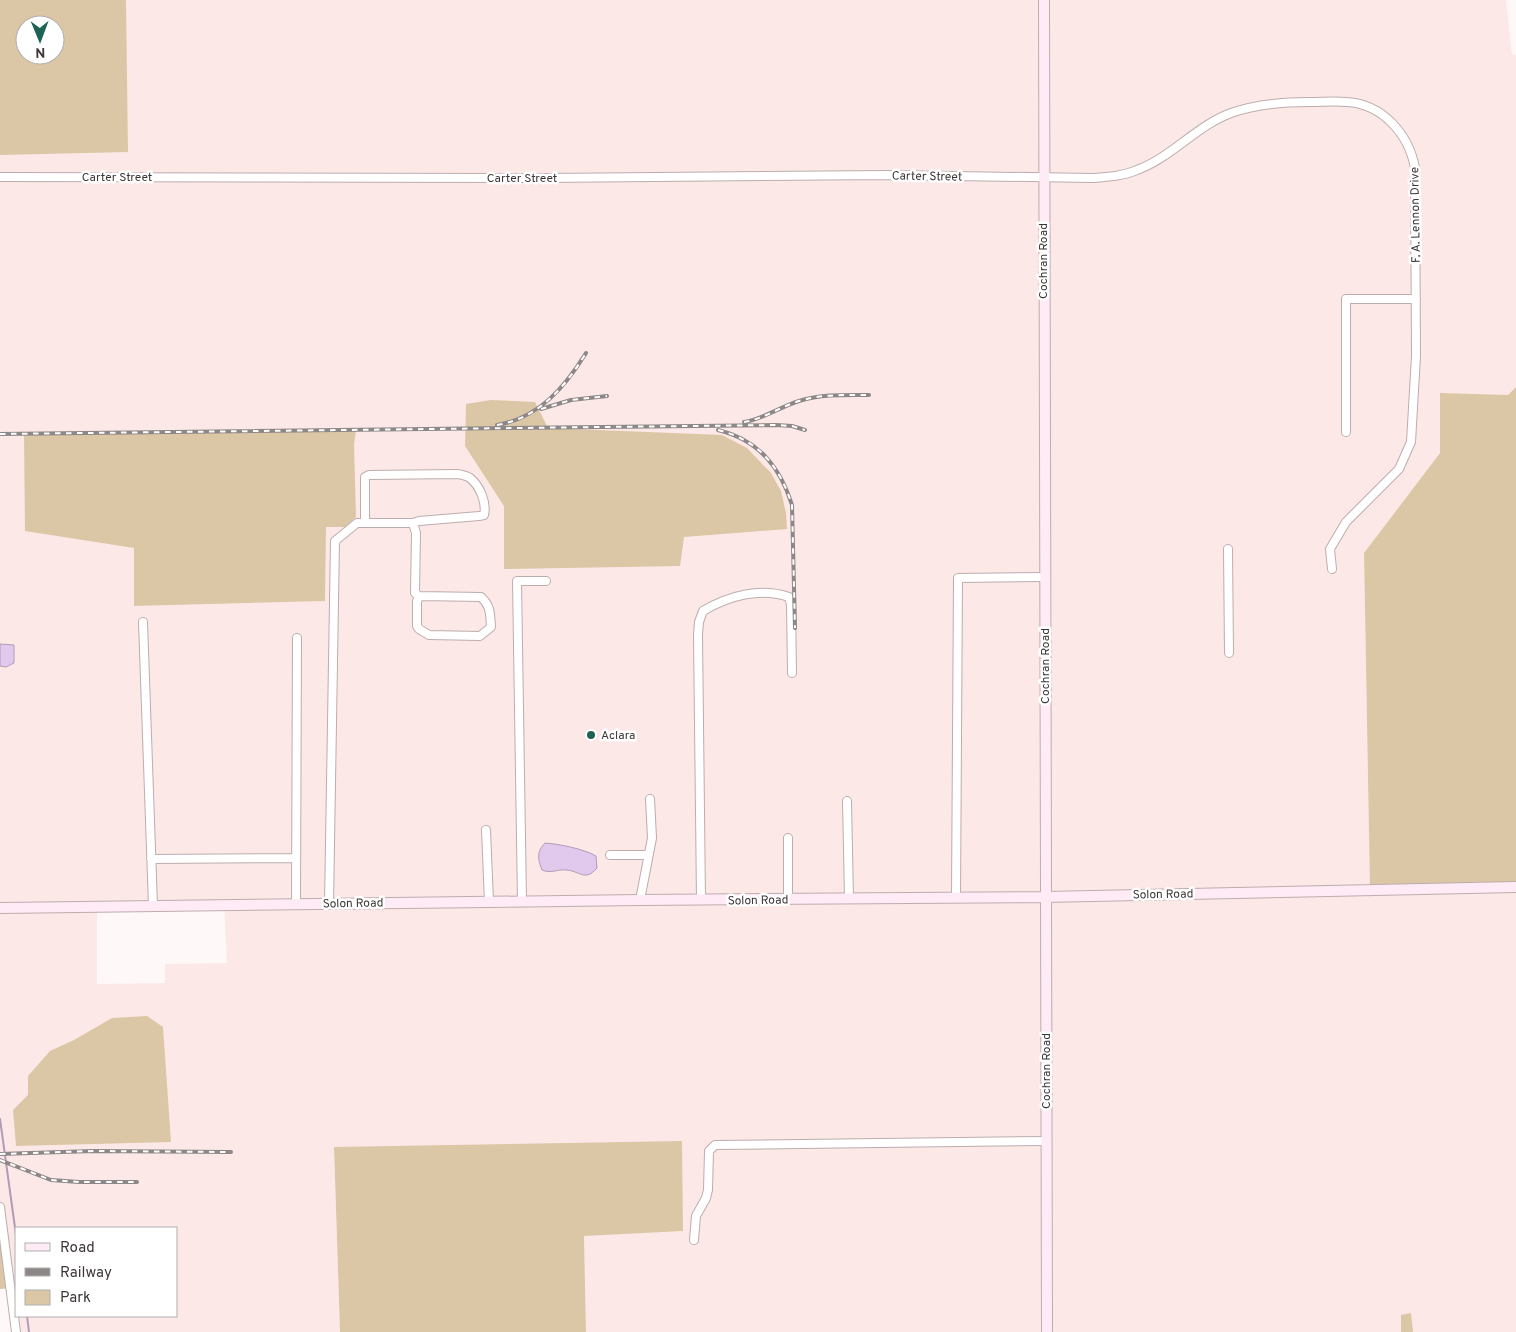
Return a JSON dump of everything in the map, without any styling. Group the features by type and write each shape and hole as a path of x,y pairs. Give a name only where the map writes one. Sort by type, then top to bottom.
{"street":[{"name":"Cochran Road","path":"1044,0 1046,1332"},
{"name":"F. A. Lennon Drive","path":"1043,178 1093,178 1136,171 1166,155 1201,128 1230,113 1259,105 1282,102 1348,102 1360,104 1371,108 1391,122 1403,135 1413,156 1416,186 1416,356 1411,442 1399,468 1346,522 1330,549 1332,568"},
{"name":"Carter Street","path":"0,177 559,178 888,175 1043,178"},
{"path":"1346,432 1346,299 1416,299"},
{"path":"329,904 335,541 357,523 365,523 413,523 479,516 484,515 485,511 478,488 469,477 458,474 369,475 365,477 365,523"},
{"path":"413,523 416,533 416,593 419,596"},
{"path":"1228,549 1229,654"},
{"path":"956,898 958,578 1044,577"},
{"path":"522,902 517,581 546,581"},
{"path":"700,900 698,636 699,622 703,611 711,606 746,593 783,595 788,597 790,605 792,673"},
{"path":"419,596 480,597 490,609 491,627 480,636 429,635 424,633 417,626 417,601 419,596"},
{"path":"143,622 153,906"},
{"path":"296,904 297,638"},
{"path":"640,900 652,838 650,799"},
{"path":"847,801 849,899"},
{"path":"486,830 489,902"},
{"path":"788,838 788,899"},
{"path":"610,855 648,854"},
{"path":"151,859 296,858"},
{"name":"Solon Road","path":"0,908 1045,897 1516,887"},
{"path":"694,1240 696,1216 706,1198 708,1190 709,1151 715,1145 1046,1141"},
{"path":"0,1207 16,1332"}],"shaded area":[{"path":"0,0 1506,0 1512,54 1516,55 1516,387 1508,395 1440,394 1440,453 1364,553 1370,890 1516,887 1516,1332 586,1332 584,1235 683,1231 334,1147 340,1332 16,1332 0,1207","holes":["224,905 227,963 165,964 165,983 97,984 97,907"]},
{"path":"0,644 14,645 14,663 6,667 0,666"},
{"path":"545,843 571,847 591,853 596,856 597,868 586,875 566,870 548,872 542,870 539,856 540,849"}],"green space":[{"path":"0,0 126,0 128,152 0,155"},
{"path":"1516,387 1516,887 1370,890 1364,553 1440,453 1440,393 1508,395"},
{"path":"491,400 535,402 548,428 722,435 747,448 771,473 781,491 786,513 787,529 684,537 680,566 504,569 504,506 465,446 466,404"},
{"path":"356,431 354,444 356,517 345,527 326,527 325,601 134,606 134,548 25,531 24,434"},
{"path":"147,1016 163,1027 171,1142 16,1146 13,1110 28,1095 28,1076 50,1051 74,1040 112,1018"},
{"path":"682,1141 683,1231 584,1236 586,1332 340,1332 334,1147"},
{"path":"0,1207 11,1288 0,1289"},
{"path":"1411,1313 1413,1332 1401,1332 1401,1315"}],"waterway":[{"path":"0,1119 15,1228"},
{"path":"27,1317 29,1332"}],"railway":[{"path":"497,425 526,416 538,408 560,389 586,353"},
{"path":"744,422 816,397 869,395"},
{"path":"541,409 571,400 607,396"},
{"path":"0,434 776,425 792,426 805,430"},
{"path":"718,430 745,441 756,448 774,467 787,491 792,505 795,628"},
{"path":"0,1154 93,1151 231,1152"},
{"path":"0,1160 51,1180 137,1182"}],"place":[{"name":"Aclara","path":"591,735"}]}
